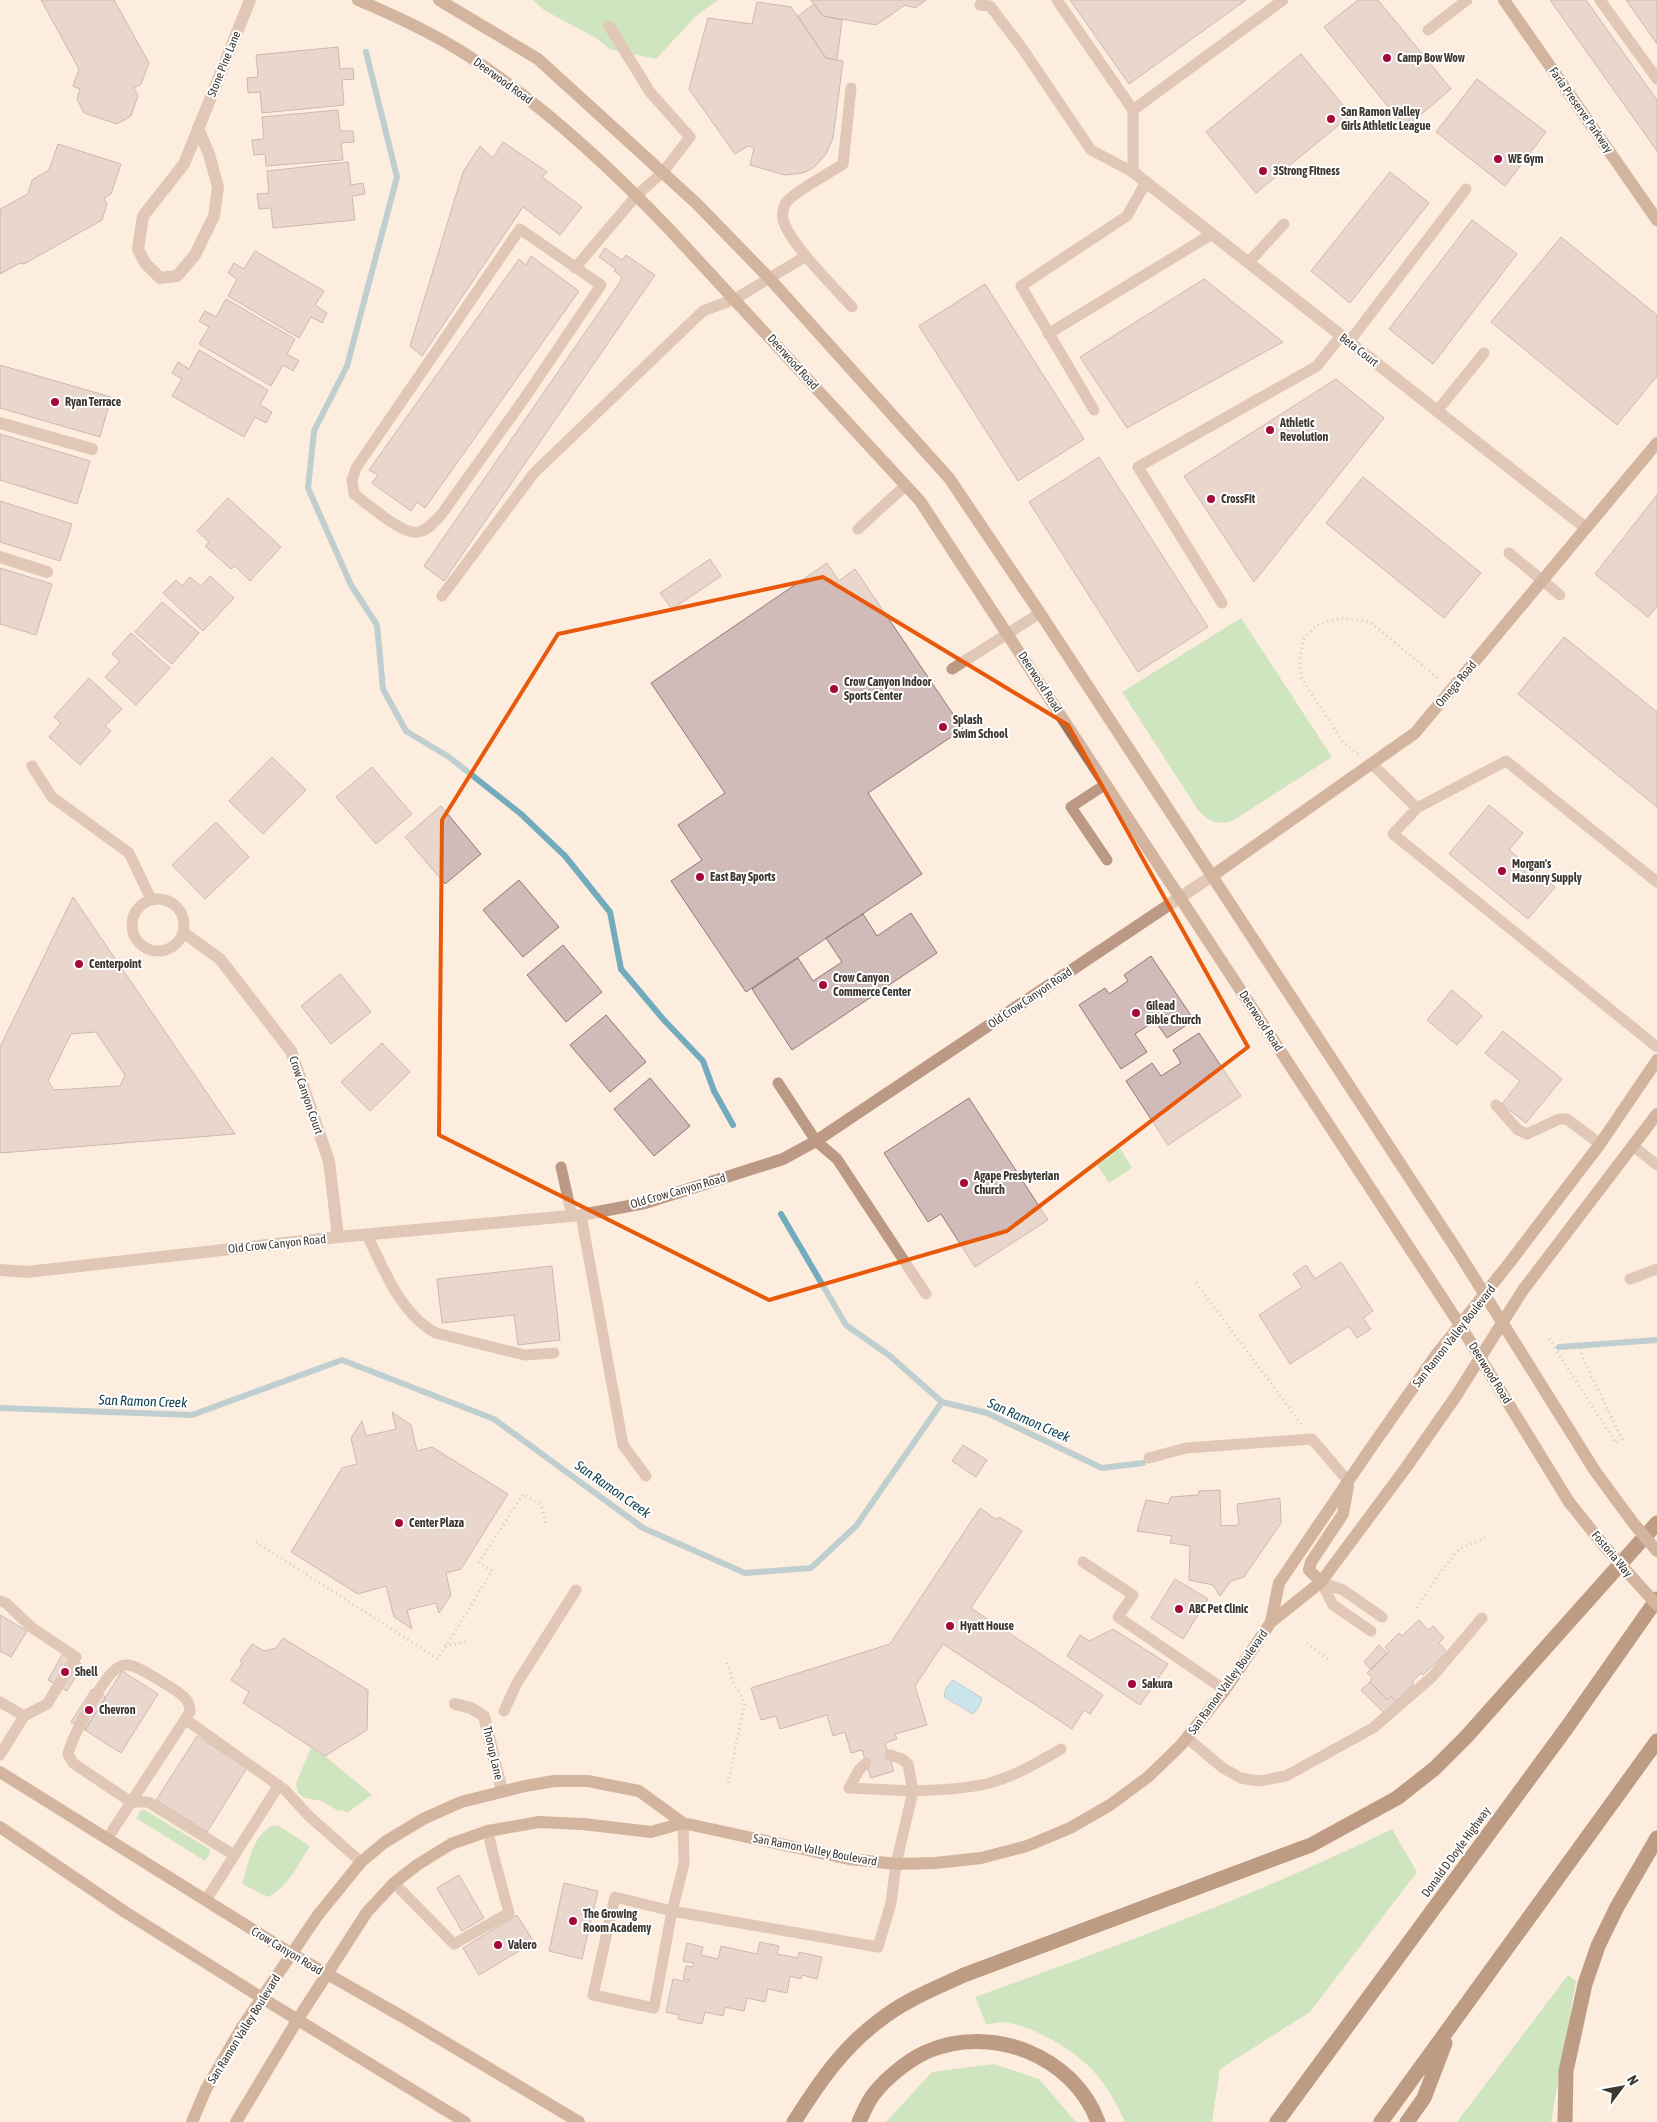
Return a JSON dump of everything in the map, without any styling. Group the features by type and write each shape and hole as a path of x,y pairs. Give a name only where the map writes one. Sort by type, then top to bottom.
{"highway":[{"path":"794,2122 814,2089 845,2050 880,2019 921,1994 964,1974 1311,1845 1397,1798 1434,1769 1467,1736 1657,1523"},
{"name":"Donald D Doyle Highway","path":"1277,2122 1568,1726 1657,1599"},
{"path":"1380,2122 1657,1741"},
{"path":"1565,2122 1566,2071 1585,1984 1598,1946 1617,1907 1657,1838"},
{"path":"1407,2122 1424,2098 1454,2022"},
{"path":"858,2122 873,2095 896,2071 926,2052 962,2042 1004,2043 1039,2056 1070,2076 1092,2105 1098,2122"}],"street":[{"name":"Stone Pine Lane","path":"198,128 209,154 218,187 214,216 195,256 177,276 160,278 145,263 138,249 143,216 184,164 198,128 250,0"},
{"name":"Deerwood Road","path":"358,0 398,17 469,56 567,129 637,195 920,501 1460,1325 1569,1502"},
{"path":"439,0 538,59 663,172 770,279 949,478 1040,613 1485,1295 1595,1471 1634,1524 1657,1551"},
{"name":"Faria Preserve Parkway","path":"1504,0 1657,220"},
{"name":"Beta Court","path":"1133,172 1586,528"},
{"path":"0,423 92,449"},
{"name":"Omega Road","path":"1212,876 1415,733 1657,443"},
{"path":"0,557 46,572"},
{"name":"Old Crow Canyon Road","path":"0,1270 27,1272 338,1237 576,1216 645,1203 783,1159 816,1141 1212,876"},
{"name":"Crow Canyon Court","path":"184,933 220,959 291,1051 328,1161 338,1237"},
{"name":"San Ramon Valley Boulevard","path":"1271,1622 1279,1583 1348,1481 1436,1355 1485,1295 1600,1144 1657,1060"},
{"name":"San Ramon Valley Boulevard","path":"192,2122 206,2089 262,1998 318,1915 361,1862 386,1842 423,1819 461,1802 502,1791 554,1781 588,1781 639,1791 683,1823 849,1859 896,1864 935,1863 982,1858 1027,1846 1062,1832 1110,1806 1148,1777 1187,1738 1225,1690 1271,1622 1320,1582 1405,1469 1456,1396 1523,1290 1657,1114"},
{"path":"1320,1582 1309,1570 1311,1562 1343,1514 1348,1481"},
{"name":"Fostoria Way","path":"1569,1502 1605,1547 1657,1605"},
{"name":"Thorup Lane","path":"455,1704 471,1708 484,1716 502,1791"},
{"name":"Crow Canyon Road","path":"0,1772 292,1954 403,2017 579,2122"},
{"name":"San Ramon Valley Boulevard","path":"236,2122 367,1912 394,1883 417,1864 451,1844 488,1831 539,1822 583,1824 650,1832 683,1823"},
{"path":"0,1827 125,1912 465,2122"}],"lane":[{"path":"980,5 990,6 1007,26 1090,150 1133,172 1133,110 1056,0"},
{"path":"1133,110 1283,0"},
{"path":"1428,30 1467,0"},
{"path":"1600,0 1657,79"},
{"path":"575,268 637,195 663,172 690,137 650,92 609,26"},
{"path":"851,88 843,164 798,192 785,204 782,217 788,231 806,256 852,307"},
{"path":"1094,410 1021,286 1128,216 1146,182"},
{"path":"1222,603 1138,468 1317,366 1345,339 1466,189"},
{"path":"1248,263 1284,224"},
{"path":"520,229 575,268 601,285 526,396 441,515 426,529 417,533 403,530 354,494 352,480 356,468 520,229"},
{"path":"1048,334 1212,234"},
{"path":"442,596 534,473 703,311 735,299 806,256"},
{"path":"1437,411 1484,353"},
{"path":"858,529 905,486"},
{"path":"1509,553 1560,595"},
{"path":"952,669 1007,632 1040,613"},
{"path":"1657,882 1506,761 1417,808 1393,834 1657,1046"},
{"path":"1372,764 1417,808"},
{"path":"32,766 52,797 129,853 151,900"},
{"path":"1106,784 1071,807 1107,860"},
{"path":"151,900 167,900 180,910 185,925 184,933 174,946 160,951 144,947 138,941 132,924 134,916 144,903 151,900"},
{"path":"778,1083 816,1141 837,1159 926,1294"},
{"path":"1496,1105 1518,1130 1527,1134 1559,1119 1567,1119 1600,1144"},
{"path":"1632,1146 1657,1165"},
{"path":"561,1167 576,1216 624,1445 646,1476"},
{"path":"367,1235 393,1288 424,1327 436,1333 525,1355 554,1353"},
{"path":"1630,1279 1657,1269"},
{"path":"1149,1458 1186,1448 1312,1439 1348,1481"},
{"path":"1083,1562 1133,1595 1118,1617 1225,1690"},
{"path":"1320,1582 1343,1590 1382,1617"},
{"path":"1320,1582 1333,1605 1371,1631"},
{"path":"504,1711 517,1684 576,1590"},
{"path":"0,1601 6,1603 31,1627 76,1657 47,1704 24,1716 0,1755"},
{"path":"1187,1738 1223,1768 1241,1778 1259,1781 1286,1776 1373,1728 1432,1677 1482,1618"},
{"path":"107,1839 130,1802 187,1715 189,1703 182,1695 134,1666 121,1666 115,1670 98,1692 79,1726 68,1754 73,1763 130,1802 148,1802 234,1855"},
{"path":"0,1702 24,1716"},
{"path":"187,1715 278,1785 310,1817 361,1862"},
{"path":"866,1763 859,1770 849,1788 913,1791 953,1790 991,1782 1027,1768 1061,1750"},
{"path":"683,1823 684,1864 672,1911 654,2008 593,1995 615,1897 672,1911 878,1947 891,1903 896,1864 913,1791 908,1764 902,1759 890,1756"},
{"path":"206,1900 278,1785"},
{"path":"394,1883 454,1944 509,1913 488,1831"}],"path":[{"path":"1372,764 1342,742 1301,677 1300,657 1304,639 1317,625 1341,618 1370,622 1395,641 1451,690"},
{"path":"1196,1283 1312,1439"},
{"path":"1549,1339 1616,1443 1622,1439 1582,1356 1580,1344"},
{"path":"256,1542 438,1659 492,1571 479,1563 523,1494 541,1505 546,1525"},
{"path":"1417,1608 1442,1570 1459,1549 1485,1538"},
{"path":"445,1646 469,1641"},
{"path":"1307,1643 1330,1661"},
{"path":"727,1663 734,1684 745,1703 728,1783"}],"highlighted area":[{"path":"823,577 1068,725 1248,1047 1007,1231 769,1300 439,1135 442,820 558,634"}],"green space":[{"path":"533,0 718,0 697,15 656,59 610,49 594,37 544,10"},
{"path":"1241,618 1332,757 1234,820 1219,823 1210,820 1198,810 1122,692"},
{"path":"1117,1148 1120,1148 1132,1168 1109,1183 1096,1163"},
{"path":"311,1748 325,1756 372,1795 347,1813 342,1810 338,1811 322,1801 304,1798 298,1792 296,1783"},
{"path":"141,1810 145,1810 209,1849 210,1853 205,1861 136,1818"},
{"path":"274,1825 279,1826 310,1846 287,1882 268,1897 242,1884 249,1858 256,1842 261,1835"},
{"path":"1392,1829 1417,1872 1310,2012 1220,2069 1212,2122 1125,2122 1112,2096 1100,2078 1087,2064 1066,2048 1041,2034 1016,2025 1005,2022 986,2024 975,1997 1186,1919 1290,1876"},
{"path":"1568,1975 1576,1981 1551,2122 1457,2122"},
{"path":"994,2064 1039,2079 1076,2122 886,2122 932,2072"}],"water":[{"path":"953,1680 982,1698 978,1709 973,1714 944,1697 946,1688"}],"building":[{"path":"41,0 114,0 149,63 141,84 134,88 138,96 131,116 117,124 84,113 77,99 80,89 73,86 79,69"},
{"path":"811,0 926,0 915,8 905,5 876,25 823,16"},
{"path":"1070,0 1246,0 1129,84"},
{"name":"Camp Bow Wow","path":"1358,0 1378,0 1451,89 1405,128 1324,27"},
{"path":"1550,0 1586,0 1657,100 1657,151"},
{"path":"1626,0 1657,0 1657,44"},
{"path":"757,2 791,7 826,58 843,61 833,138 826,154 819,162 812,169 802,173 785,175 750,165 754,148 748,146 735,154 689,89 708,18 752,24"},
{"path":"814,4 823,16 842,20 837,60 826,58 798,16"},
{"path":"338,47 340,69 353,68 354,79 342,80 344,105 262,113 260,92 248,93 247,78 258,77 256,55"},
{"path":"1301,54 1351,115 1256,193 1206,132"},
{"name":"WE Gym","path":"1477,79 1546,132 1505,186 1436,132"},
{"path":"338,110 340,131 353,131 354,142 341,143 343,160 266,166 265,154 254,155 252,140 264,139 262,117"},
{"path":"503,142 547,172 542,177 582,207 560,235 523,207 422,356 410,346 463,172 480,146 493,158"},
{"path":"58,144 121,164 111,194 104,198 107,204 102,220 24,264 20,263 0,274 0,209 28,194 32,180 49,170"},
{"path":"348,162 351,185 363,183 365,194 352,196 355,220 273,228 271,208 259,209 257,194 269,193 267,171"},
{"path":"1390,172 1429,203 1350,303 1311,271"},
{"path":"1472,220 1517,254 1433,364 1389,329"},
{"path":"1561,237 1657,315 1657,376 1617,425 1491,322"},
{"path":"605,248 622,260 626,255 655,275 444,581 424,566 620,282 622,277 614,271 616,269 599,257"},
{"path":"255,251 324,291 315,305 327,313 322,323 311,317 299,338 228,296 237,279 228,273 234,263 244,269"},
{"path":"531,256 579,291 425,508 417,502 411,511 372,483 378,475 369,470 519,259 526,265"},
{"path":"1204,279 1283,342 1127,428 1080,357"},
{"path":"985,284 1084,439 1018,481 919,326"},
{"path":"226,299 295,339 287,354 299,361 293,371 283,365 271,386 199,344 209,327 199,321 205,311 216,317"},
{"path":"199,350 268,390 260,405 272,412 266,423 255,417 244,437 172,396 182,379 172,373 178,362 189,369"},
{"name":"Ryan Terrace","path":"0,365 111,397 100,437 0,408"},
{"path":"1336,379 1384,418 1254,582 1184,476"},
{"path":"0,434 90,461 77,504 0,480"},
{"path":"1099,457 1208,627 1138,672 1029,502"},
{"path":"1363,477 1481,573 1444,618 1326,523"},
{"path":"1657,495 1657,606 1648,617 1595,574"},
{"path":"228,498 281,547 250,581 235,566 231,569 205,546 209,542 197,531"},
{"path":"0,501 72,524 60,561 0,542"},
{"path":"710,559 721,576 672,609 660,593"},
{"path":"827,563 839,581 855,569 963,729 868,793 922,874 746,992 671,881 702,860 678,825 725,793 651,683"},
{"path":"0,568 52,584 36,635 0,624"},
{"path":"210,576 234,598 203,631 163,593 176,580 182,586 190,577 201,586"},
{"path":"162,602 199,633 172,664 135,632"},
{"path":"131,633 170,668 136,705 105,677 120,661 112,654"},
{"path":"1564,637 1657,712 1657,807 1518,694"},
{"path":"89,678 122,709 105,726 111,731 80,765 49,737 61,723 54,717"},
{"path":"272,757 306,790 263,834 229,801"},
{"path":"372,767 412,814 376,844 336,797"},
{"name":"Morgan's Masonry Supply","path":"1489,805 1523,833 1509,850 1555,887 1528,919 1449,854"},
{"path":"441,806 481,854 445,884 405,837"},
{"path":"216,822 249,857 205,899 172,865"},
{"path":"519,880 559,927 523,957 483,910"},
{"name":"Centerpoint","path":"73,897 235,1134 0,1153 0,1047","holes":["96,1032 125,1075 120,1086 54,1090 48,1081 71,1034"]},
{"name":"Crow Canyon Commerce Center","path":"911,913 937,953 792,1050 752,989 798,958 813,981 842,962 826,938 863,914 877,936"},
{"path":"563,945 602,992 566,1022 527,975"},
{"name":"Gilead Bible Church","path":"1151,956 1194,1020 1167,1038 1155,1021 1135,1034 1147,1052 1121,1069 1079,1005 1105,988 1109,994 1128,981 1124,975"},
{"path":"340,974 371,1012 331,1044 301,1006"},
{"path":"1452,990 1482,1016 1457,1045 1427,1020"},
{"path":"606,1015 646,1062 610,1092 570,1045"},
{"path":"1503,1031 1562,1079 1526,1123 1502,1104 1520,1081 1485,1053"},
{"path":"1199,1033 1241,1096 1168,1145 1126,1081 1152,1063 1161,1076 1181,1063 1173,1050"},
{"path":"382,1043 410,1072 370,1111 341,1082"},
{"path":"650,1078 690,1126 654,1156 614,1109"},
{"name":"Agape Presbyterian Church","path":"969,1098 1048,1220 975,1267 941,1214 928,1222 884,1153"},
{"path":"1341,1262 1373,1311 1363,1318 1371,1329 1357,1338 1349,1326 1290,1364 1259,1315 1302,1287 1293,1274 1306,1265 1315,1279"},
{"path":"552,1266 560,1340 518,1345 514,1315 442,1323 437,1279"},
{"name":"Center Plaza","path":"392,1412 411,1425 417,1451 432,1447 508,1494 461,1569 446,1573 451,1595 439,1613 436,1603 407,1610 412,1629 394,1617 386,1586 358,1594 291,1552 342,1468 357,1464 351,1438 362,1421 366,1436 396,1429"},
{"path":"963,1445 987,1460 976,1477 952,1461"},
{"path":"1220,1490 1221,1526 1239,1525 1237,1504 1280,1498 1281,1523 1244,1577 1231,1581 1220,1596 1213,1585 1189,1580 1190,1546 1170,1543 1172,1536 1137,1531 1146,1500 1168,1504 1171,1497 1198,1495 1199,1491"},
{"name":"Hyatt House","path":"980,1508 997,1520 999,1517 1022,1531 971,1608 1103,1695 1090,1714 1084,1710 1072,1729 943,1644 915,1686 927,1725 895,1734 897,1739 885,1743 894,1771 871,1778 862,1750 851,1753 845,1732 833,1736 827,1715 780,1729 776,1716 761,1720 751,1688 890,1644"},
{"name":"ABC Pet Clinic","path":"1175,1579 1208,1599 1183,1639 1151,1618"},
{"path":"0,1615 27,1631 11,1657 0,1651"},
{"path":"1419,1620 1428,1630 1433,1626 1444,1638 1439,1643 1447,1652 1423,1675 1421,1673 1412,1682 1414,1684 1396,1701 1391,1696 1387,1700 1370,1682 1372,1677 1367,1673 1389,1652 1385,1647 1399,1633 1402,1636"},
{"name":"Sakura","path":"1113,1629 1168,1664 1140,1705 1067,1656 1080,1635 1089,1641"},
{"path":"283,1638 368,1690 367,1730 325,1756 243,1703 249,1692 231,1680 242,1663 240,1661 252,1644 264,1651 276,1648"},
{"path":"1379,1645 1387,1653 1371,1670 1364,1662"},
{"name":"Shell","path":"63,1653 83,1665 67,1691 48,1680"},
{"name":"Chevron","path":"122,1671 158,1694 121,1753 85,1730"},
{"path":"1370,1682 1387,1700 1391,1696 1396,1701 1384,1713 1361,1690"},
{"name":"Chevron","path":"92,1689 106,1697 85,1730 71,1722"},
{"path":"197,1736 247,1768 207,1832 156,1800"},
{"name":"Valero","path":"459,1875 484,1918 462,1931 437,1888"},
{"name":"The Growing Room Academy","path":"564,1883 598,1891 582,1959 549,1951"},
{"name":"Valero","path":"517,1915 534,1942 479,1975 463,1948"},
{"path":"760,1942 779,1946 777,1954 798,1958 799,1952 822,1957 817,1979 802,1975 801,1979 790,1976 787,1993 768,1989 765,2002 747,1998 744,2011 725,2007 723,2016 705,2012 702,2024 678,2019 679,2015 666,2012 673,1979 688,1982 689,1980 683,1979 686,1966 693,1967 694,1963 683,1961 687,1943 703,1947 701,1955 718,1959 721,1946 757,1954"}],"waterway":[{"path":"366,52 397,177 347,366 314,431 308,488 351,585 377,625 383,689 406,731 449,757 521,814 565,856 610,912 621,969 663,1019 703,1061 714,1091 733,1125"},
{"path":"781,1214 846,1325 890,1356 942,1402"},
{"name":"San Ramon Creek","path":"1559,1347 1657,1340"},
{"name":"San Ramon Creek","path":"0,1408 192,1415 342,1360 494,1419 643,1528 745,1573 811,1568 856,1526 942,1402 987,1413 1102,1468 1143,1463"}],"place":[{"name":"Camp Bow Wow","path":"1387,58"},
{"name":"San Ramon Valley Girls Athletic League","path":"1331,119"},
{"name":"WE Gym","path":"1498,159"},
{"name":"3Strong Fitness","path":"1263,171"},
{"name":"Ryan Terrace","path":"55,402"},
{"name":"Athletic Revolution","path":"1270,430"},
{"name":"CrossFit","path":"1211,499"},
{"name":"Crow Canyon Indoor Sports Center","path":"834,689"},
{"name":"Splash Swim School","path":"943,727"},
{"name":"Morgan's Masonry Supply","path":"1502,871"},
{"name":"East Bay Sports","path":"700,877"},
{"name":"Centerpoint","path":"79,964"},
{"name":"Crow Canyon Commerce Center","path":"823,985"},
{"name":"Gilead Bible Church","path":"1136,1013"},
{"name":"Agape Presbyterian Church","path":"964,1183"},
{"name":"Center Plaza","path":"399,1523"},
{"name":"ABC Pet Clinic","path":"1179,1609"},
{"name":"Hyatt House","path":"950,1626"},
{"name":"Shell","path":"65,1672"},
{"name":"Sakura","path":"1132,1684"},
{"name":"Chevron","path":"89,1710"},
{"name":"The Growing Room Academy","path":"573,1921"},
{"name":"Valero","path":"498,1945"}]}
